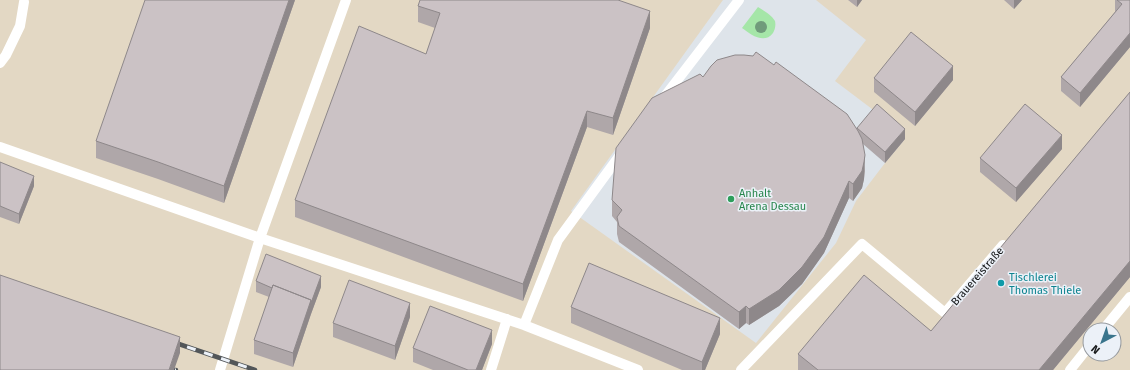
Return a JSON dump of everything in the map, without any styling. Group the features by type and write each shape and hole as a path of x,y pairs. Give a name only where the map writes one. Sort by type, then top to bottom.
{"lane":[{"path":"220,370 260,238 346,0"},
{"path":"655,108 739,0"},
{"path":"0,63 6,55 20,26 24,2"},
{"path":"524,324 558,240 628,144"},
{"path":"0,147 260,238 524,324 638,370"},
{"name":"Brauereistraße","path":"741,370 862,244 945,313 1007,240"},
{"path":"1110,322 1130,297"},
{"path":"491,370 507,319"},
{"path":"1070,370 1082,355"}],"shaded area":[{"path":"0,0 723,0 571,211 756,343 836,243 856,201 905,139 872,109 835,81 866,40 816,0 1130,0 1130,370 0,370"}],"green space":[{"path":"758,7 770,15 775,21 774,32 765,38 757,37 742,28"}],"building":[{"path":"145,0 289,0 224,186 96,141"},
{"path":"420,0 618,0 650,11 613,118 587,111 523,284 295,200 359,26 426,54 440,13 418,6"},
{"path":"1117,0 1130,0 1130,33 1080,93 1061,77 1122,4"},
{"path":"911,32 953,66 915,112 874,78"},
{"name":"Anhalt Arena Dessau","path":"756,52 774,65 776,62 847,114 862,139 865,155 862,171 853,184 849,181 824,237 802,267 779,290 749,309 746,306 739,312 619,226 617,217 622,210 612,200 616,148 652,98 700,74 703,77 717,60 735,55 753,56"},
{"path":"1130,92 1130,261 1039,370 818,370 798,354 864,275 931,331"},
{"path":"877,104 905,129 885,152 857,128"},
{"path":"1025,104 1062,135 1016,188 980,158"},
{"path":"0,162 34,176 19,214 0,206"},
{"path":"266,254 321,276 311,303 311,300 273,285 272,288 256,281"},
{"path":"589,263 720,318 702,362 571,307"},
{"path":"0,275 180,337 169,370 0,370"},
{"path":"349,280 410,303 395,346 333,323"},
{"path":"273,285 311,300 293,353 254,340"},
{"path":"430,306 492,330 476,370 468,370 413,348"}],"railway":[{"path":"170,341 255,370"}],"place":[{"name":"Anhalt Arena Dessau","path":"731,199"},
{"name":"Tischlerei Thomas Thiele","path":"1001,283"}]}
